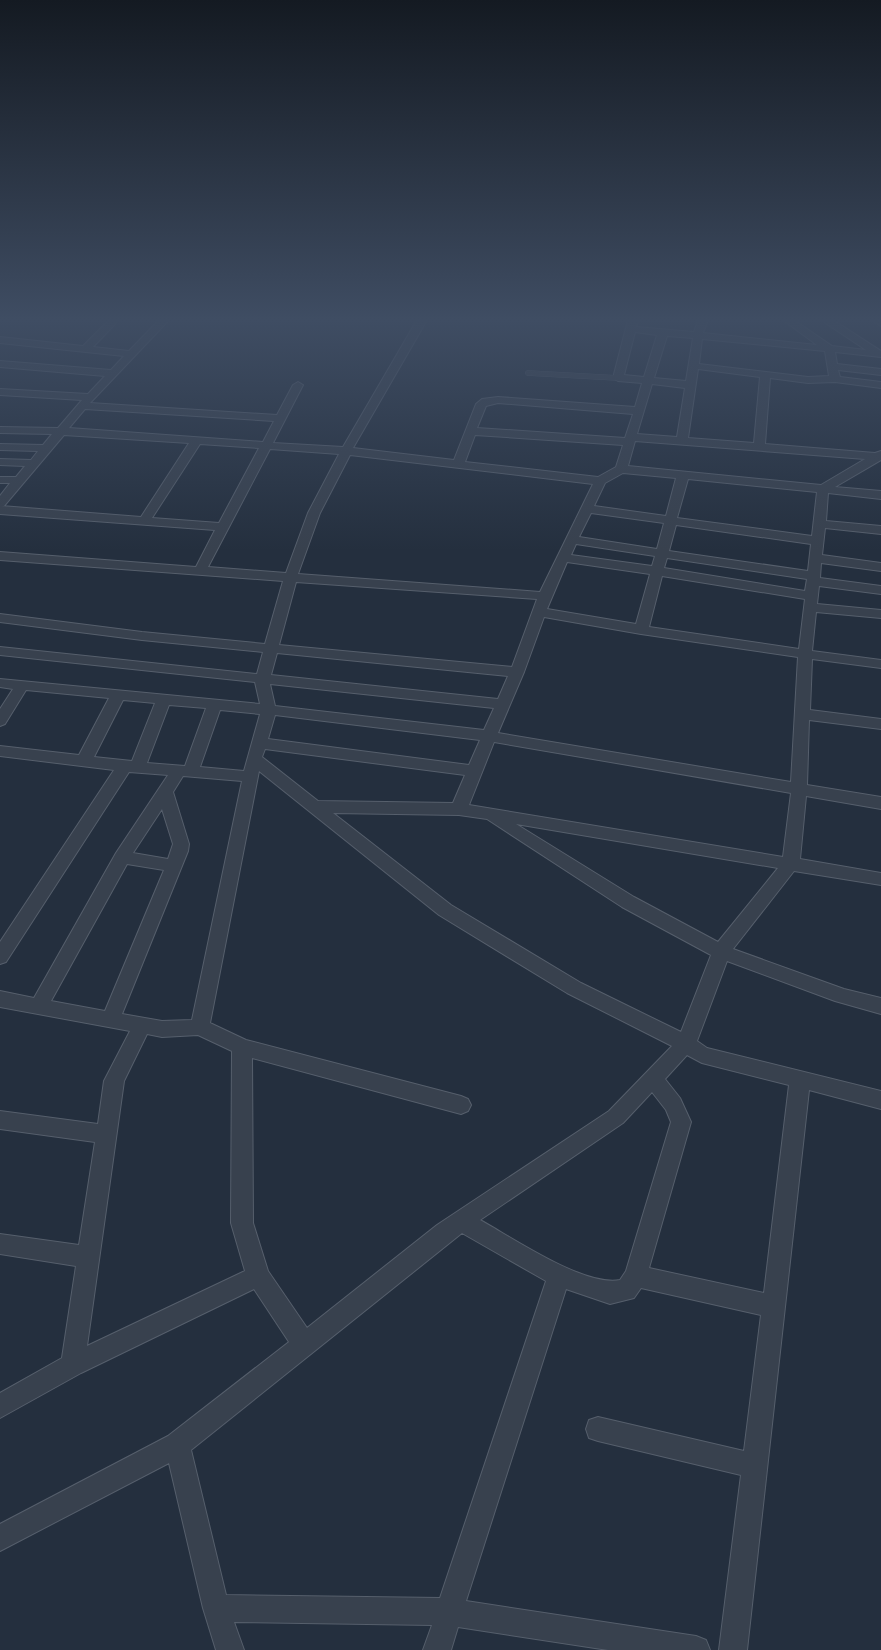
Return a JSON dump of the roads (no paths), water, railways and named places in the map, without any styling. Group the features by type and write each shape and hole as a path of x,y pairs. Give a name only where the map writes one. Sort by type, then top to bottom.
{"street":[{"path":"2,498 91,397"},
{"path":"200,571 291,397"},
{"path":"200,1027 250,777 268,710 262,680 291,577 314,513 378,397"},
{"path":"620,469 643,397"},
{"path":"682,441 689,397"},
{"path":"759,447 763,397"},
{"path":"458,464 481,404 491,400 639,411"},
{"path":"82,406 280,418"},
{"path":"0,430 60,432 346,452 600,481"},
{"path":"471,431 682,441 880,456"},
{"path":"144,521 196,441"},
{"path":"0,447 45,448"},
{"path":"824,489 880,456"},
{"path":"0,462 32,463"},
{"path":"459,809 517,672 545,596 600,481 620,469 881,496"},
{"path":"641,630 682,475"},
{"path":"0,480 18,480"},
{"path":"0,1538 177,1446 461,1221 616,1117 686,1044 721,952 791,863 799,788 806,655 824,489"},
{"path":"587,509 818,541"},
{"path":"0,510 223,527"},
{"path":"820,524 881,530"},
{"path":"572,540 881,590"},
{"path":"0,556 545,596"},
{"path":"563,558 658,571 881,614"},
{"path":"816,558 881,567"},
{"path":"539,612 641,630 806,655 881,664"},
{"path":"0,618 142,636 517,672"},
{"path":"0,651 503,704"},
{"path":"0,683 215,704 489,736 881,803"},
{"path":"0,721 22,685"},
{"path":"84,761 118,694"},
{"path":"0,957 131,767 164,699"},
{"path":"38,1007 122,857 165,792 185,771 215,704"},
{"path":"803,714 881,724"},
{"path":"0,751 131,767 250,777"},
{"path":"256,751 475,771"},
{"path":"256,751 317,807 445,910 574,988 686,1044 702,1055 881,1100"},
{"path":"110,1020 175,866 181,844 165,792"},
{"path":"317,807 459,809 881,879"},
{"path":"487,813 628,902 721,952 842,996 881,1006"},
{"path":"122,857 175,866"},
{"path":"0,999 162,1030 200,1027 242,1047 461,1105"},
{"path":"73,1365 114,1080 142,1026"},
{"path":"242,1047 242,1223 258,1276 304,1344"},
{"path":"461,1221 559,1276 610,1293 626,1290 636,1276 681,1122 678,1110 673,1102 653,1079"},
{"path":"733,1650 800,1080"},
{"path":"0,1120 106,1134"},
{"path":"0,1244 88,1257"},
{"path":"0,1406 73,1365 258,1276"},
{"path":"437,1650 559,1276"},
{"path":"636,1276 773,1306"},
{"path":"598,1429 754,1466"},
{"path":"177,1446 216,1608 230,1650"},
{"path":"216,1608 449,1612 696,1650"}]}
